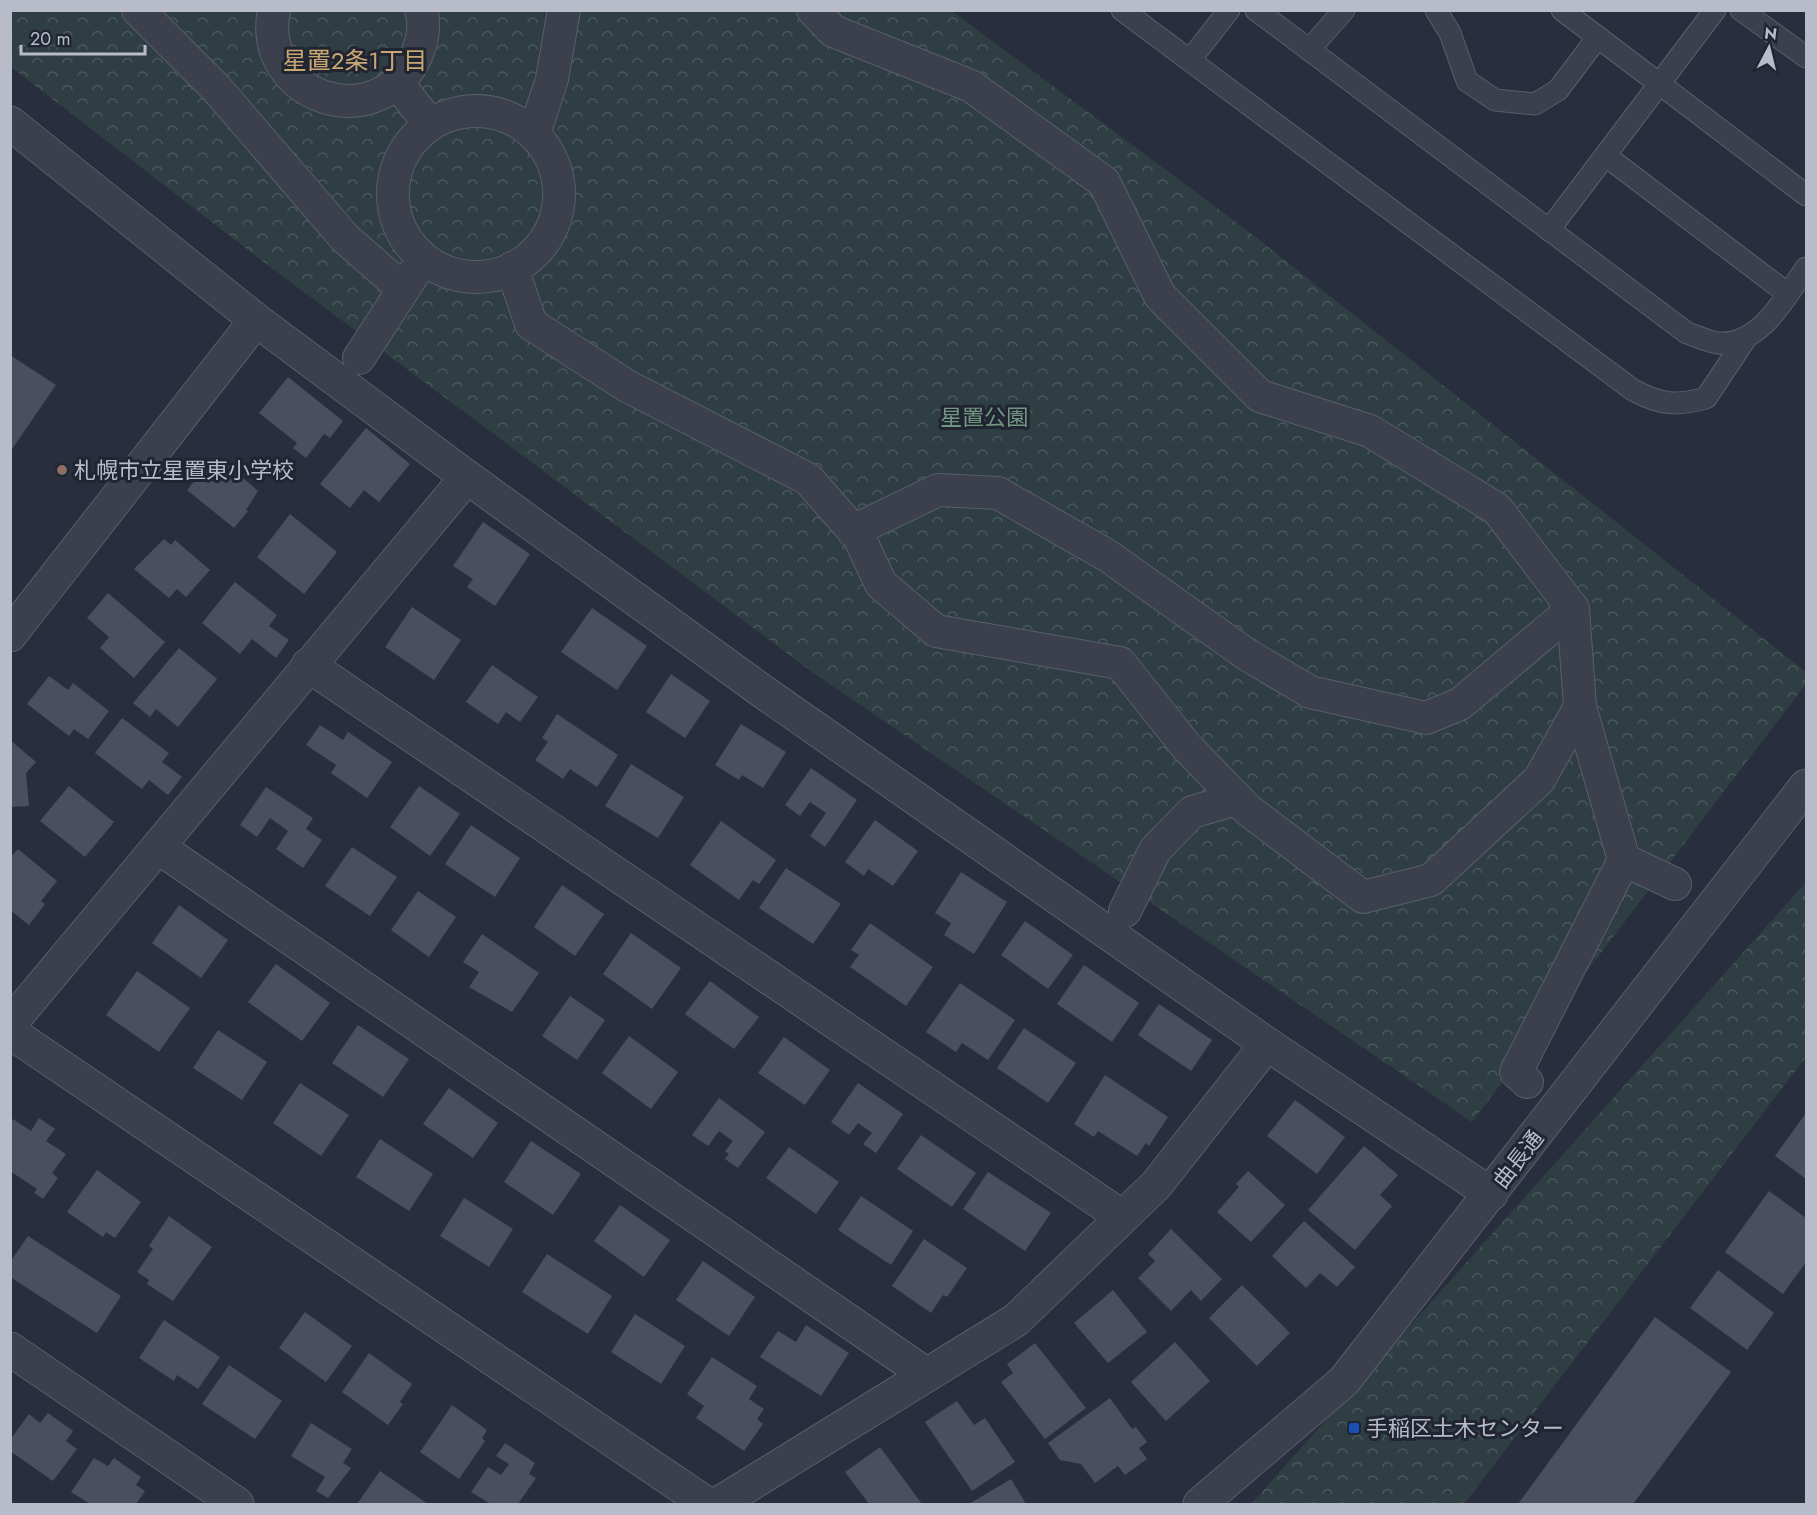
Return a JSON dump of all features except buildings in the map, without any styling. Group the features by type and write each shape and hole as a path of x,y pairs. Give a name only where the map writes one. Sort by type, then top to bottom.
{"street":[{"path":"138,10 217,89 345,238 403,289"},
{"path":"274,10 272,23 275,48 286,70 304,88 326,99 351,102 376,97 397,83 413,64 422,41 421,10"},
{"path":"534,134 552,79 564,10"},
{"path":"813,10 833,31 971,86 1104,182 1160,296 1260,396 1370,431 1497,509 1573,609 1580,707 1624,860 1516,1072 1527,1082"},
{"path":"397,83 430,124"},
{"path":"484,111 511,118 534,134 550,156 558,183 557,211 547,237 529,258 512,268 476,277 448,272 423,258 405,239 395,215 393,189 398,164 406,149 430,124 455,113 484,111"},
{"path":"10,123 256,320 467,477 762,691 1267,1044 1491,1194"},
{"path":"359,358 423,258"},
{"path":"512,268 531,324 627,386 808,479 854,531 881,584 936,631 1120,663 1186,746 1237,799 1362,897 1431,880 1539,780 1580,707"},
{"path":"10,635 256,320"},
{"path":"10,1024 467,477"},
{"path":"854,531 938,490 998,493 1108,556 1246,654 1310,692 1426,718 1461,704 1573,609"},
{"path":"308,665 1121,1216"},
{"name":"曲長通","path":"1200,1504 1344,1381 1806,786"},
{"path":"1125,911 1155,850 1184,819 1192,812 1237,799"},
{"path":"158,847 927,1375"},
{"path":"1624,860 1676,884"},
{"path":"10,1032 707,1504"},
{"path":"718,1504 1016,1320 1121,1216 1156,1185 1267,1044"},
{"path":"10,1349 237,1504"}],"lane":[{"path":"1122,10 1624,383 1656,402 1688,402 1706,398 1746,338 1766,322 1806,268"},
{"path":"1190,60 1229,10"},
{"path":"1256,10 1687,333 1719,343 1746,338"},
{"path":"1309,50 1344,10"},
{"path":"1436,10 1450,33 1467,81 1494,100 1535,104 1558,90 1598,37"},
{"path":"1549,230 1715,10"},
{"path":"1741,10 1806,57"},
{"path":"1569,13 1806,195"},
{"path":"1606,156 1788,294"}],"green space":[{"name":"星置公園","path":"10,11 952,11 1244,228 1806,672 1806,684 1472,1122 812,672 257,257 11,67"},
{"path":"1806,882 1806,1057 1464,1504 1251,1504"}],"place":[{"name":"札幌市立星置東小学校","path":"62,470"},
{"name":"手稲区土木センター","path":"1354,1428"}],"district":[{"name":"星置2条1丁目","path":"355,60"}]}
